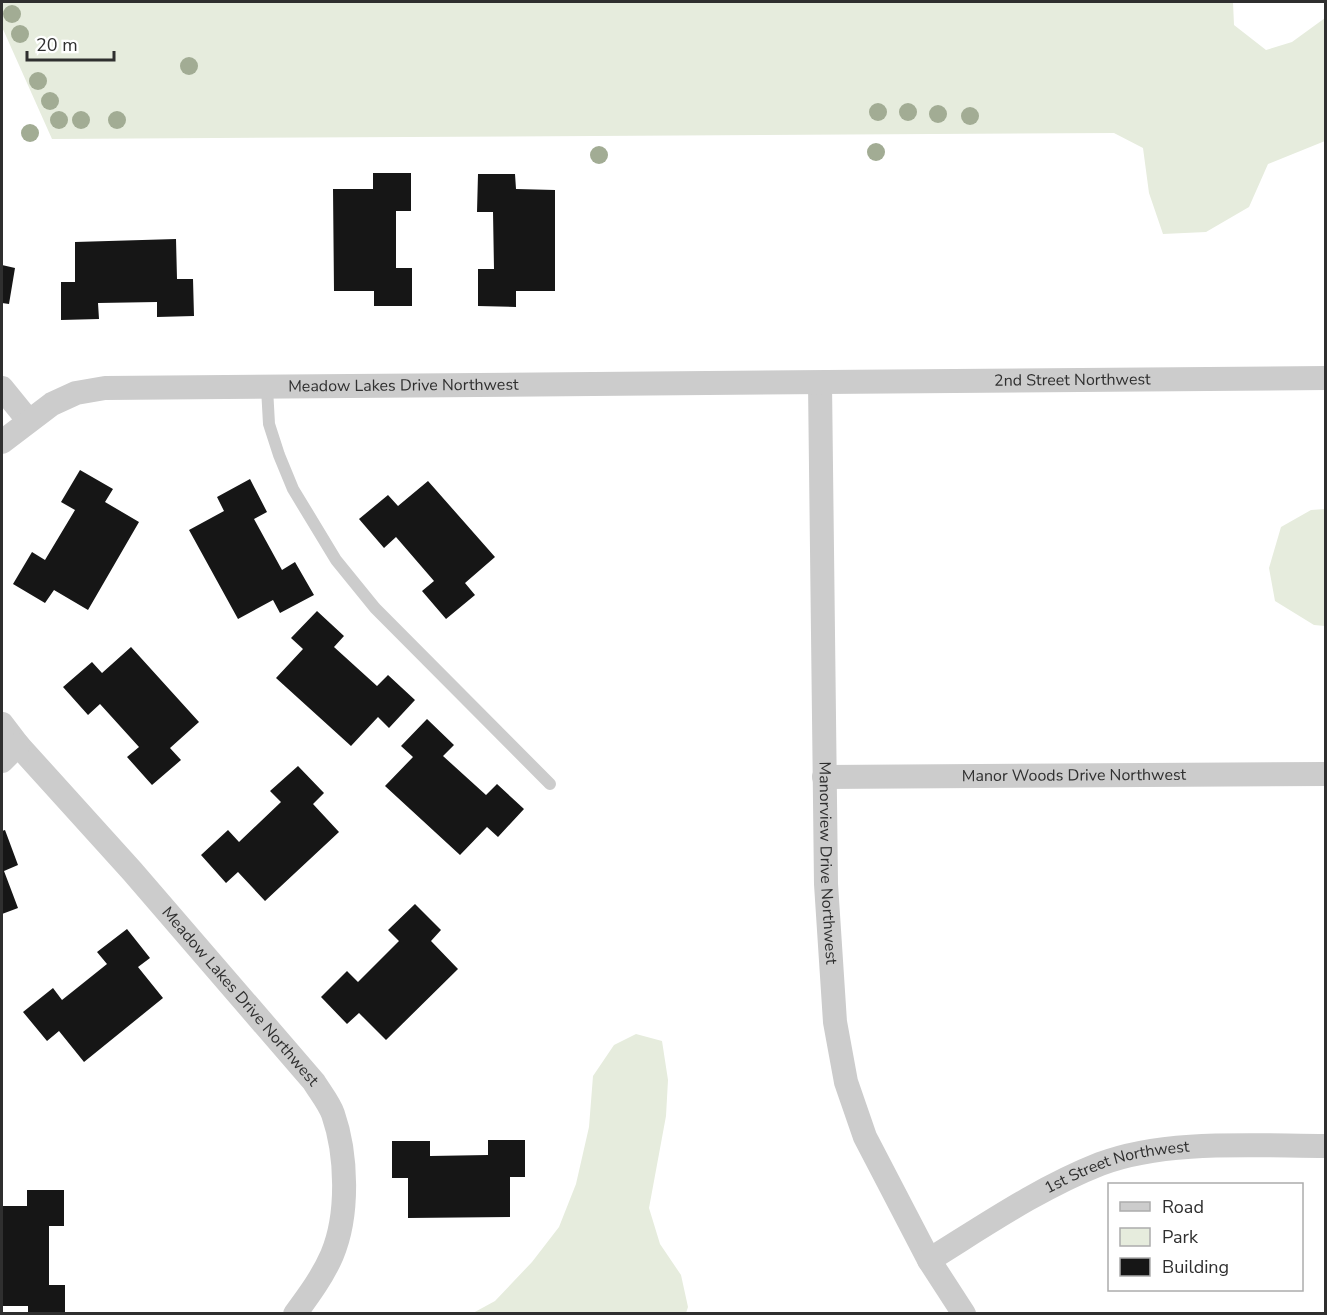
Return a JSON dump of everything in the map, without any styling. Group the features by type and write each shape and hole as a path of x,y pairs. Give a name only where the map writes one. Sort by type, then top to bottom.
{"street":[{"name":"2nd Street Northwest","path":"820,383 1326,378"},
{"name":"Meadow Lakes Drive Northwest","path":"2,442 52,404 76,393 105,388 820,383"},
{"name":"Manorview Drive Northwest","path":"820,383 826,884 835,1022 846,1082 865,1137 929,1260 964,1314"},
{"path":"2,388 28,420"},
{"name":"Meadow Lakes Drive Northwest","path":"2,724 10,753 132,872 314,1082 332,1113 341,1146 344,1180 341,1219 333,1254 295,1314"},
{"name":"Manor Woods Drive Northwest","path":"825,777 1326,774"},
{"name":"1st Street Northwest","path":"929,1260 1024,1201 1101,1164 1146,1152 1197,1147 1326,1146"}],"lane":[{"path":"267,388 269,424 279,455 293,489 336,560 375,608 550,784"}],"green space":[{"path":"2,2 1233,2 1234,25 1266,50 1292,42 1325,18 1325,141 1268,164 1249,207 1206,232 1163,234 1149,193 1143,148 1114,133 52,139 2,27"},
{"path":"1326,509 1325,626 1314,625 1275,601 1269,568 1281,527 1311,510"},
{"path":"636,1034 662,1041 668,1080 666,1116 649,1208 660,1244 681,1275 688,1307 686,1313 473,1313 495,1301 532,1262 559,1227 576,1184 589,1127 593,1076 614,1045"}],"building":[{"path":"373,173 411,173 411,211 396,211 396,268 412,268 412,306 374,306 374,291 334,291 333,189 373,189"},
{"path":"478,174 515,174 516,189 555,190 555,291 516,291 516,307 478,306 478,269 494,269 493,212 477,212"},
{"path":"176,239 177,279 193,279 194,316 157,317 157,302 98,303 99,319 61,320 61,282 75,282 75,242"},
{"path":"2,265 15,268 9,304 2,303"},
{"path":"80,470 113,489 105,502 139,522 88,610 54,590 45,603 13,584 32,552 45,560 75,510 61,502"},
{"path":"250,479 267,512 254,519 282,570 295,562 314,595 280,613 273,600 238,619 189,530 224,511 217,497"},
{"path":"428,481 495,557 465,583 475,595 446,619 422,591 434,581 396,537 384,548 359,519 388,495 398,506"},
{"path":"317,611 344,636 334,647 377,686 388,675 415,700 389,728 378,717 351,746 276,678 303,649 291,638"},
{"path":"131,647 199,722 170,748 181,760 152,785 127,757 139,747 100,704 88,715 63,687 92,662 102,673"},
{"path":"427,719 454,745 443,756 486,795 497,784 524,809 498,837 487,827 460,855 385,786 413,757 401,746"},
{"path":"298,766 324,793 313,804 339,832 265,901 238,872 226,883 201,855 228,830 239,842 281,802 270,791"},
{"path":"5,830 18,865 4,871 18,908 2,914 2,831"},
{"path":"415,904 441,930 431,941 458,969 386,1040 359,1013 347,1024 321,997 347,971 358,982 399,941 388,930"},
{"path":"127,929 150,958 138,967 163,998 84,1062 59,1031 47,1041 23,1012 53,988 62,1000 107,964 97,952"},
{"path":"488,1140 525,1140 525,1177 510,1177 510,1217 408,1218 408,1178 392,1178 392,1141 430,1141 430,1156 488,1155"},
{"path":"27,1190 64,1190 64,1226 49,1226 49,1285 65,1285 65,1314 28,1314 28,1306 2,1306 2,1206 27,1206"}]}
